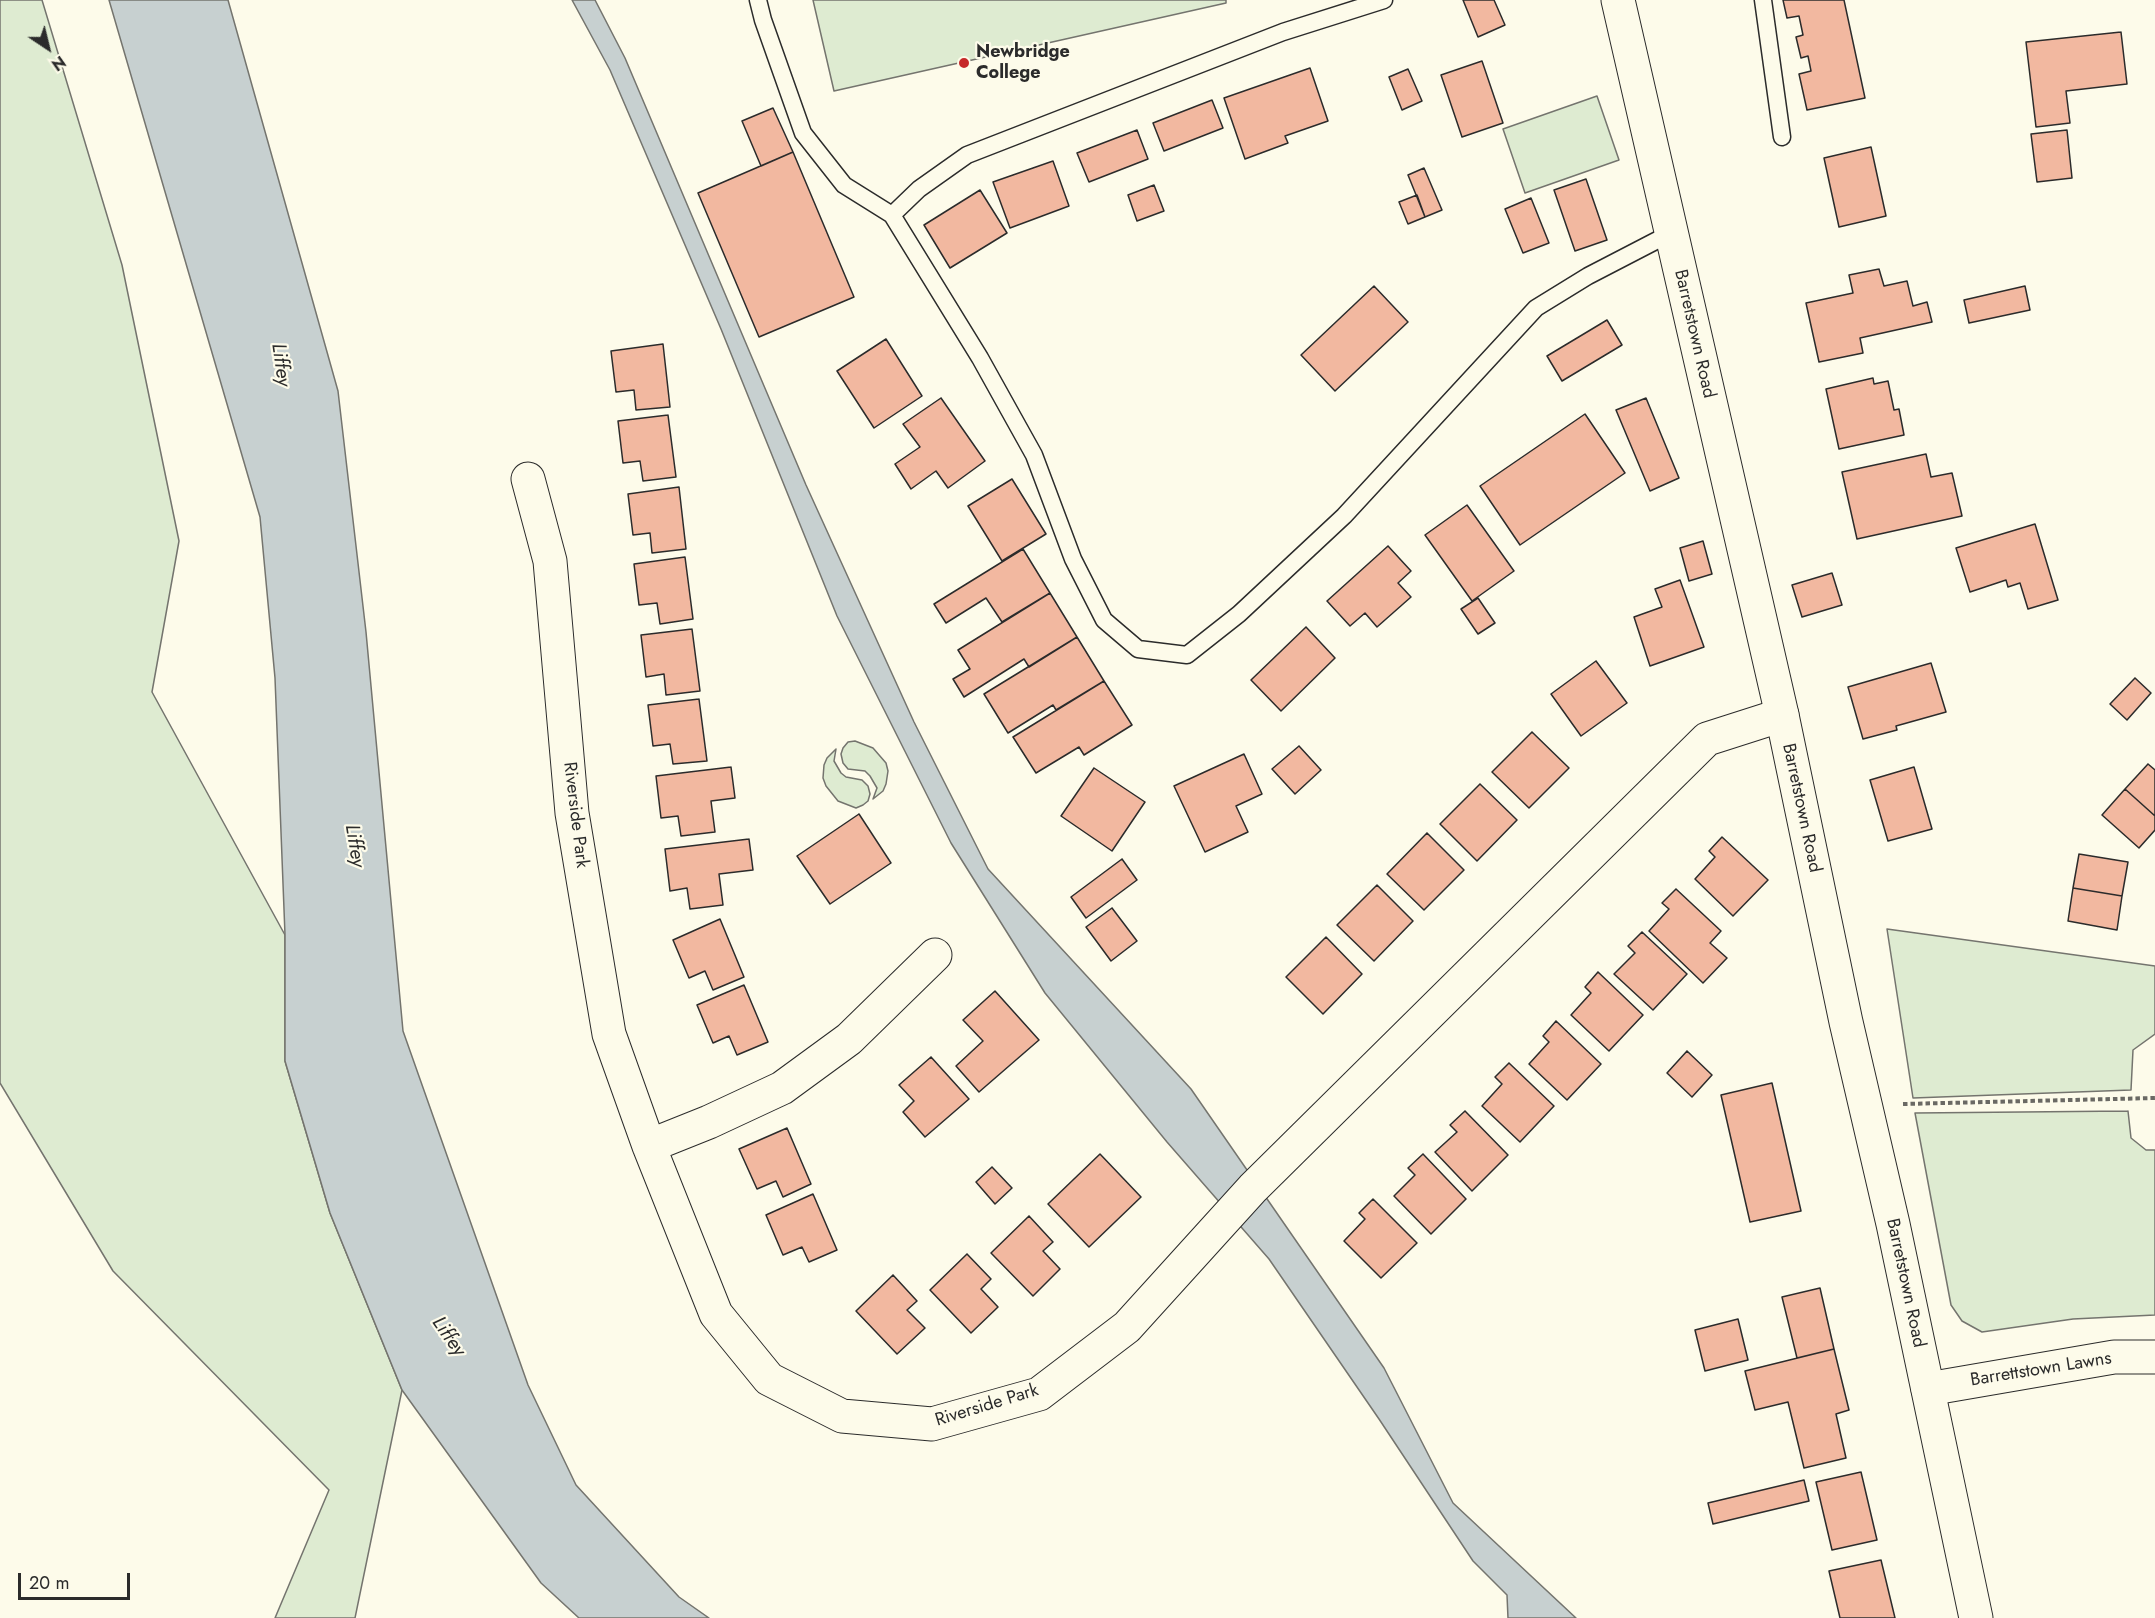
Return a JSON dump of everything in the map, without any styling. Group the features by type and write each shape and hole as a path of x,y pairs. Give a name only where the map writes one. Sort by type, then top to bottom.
{"street":[{"name":"Barretstown Road","path":"1618,0 1782,715 1976,1618"},
{"name":"Riverside Park","path":"528,479 550,561 572,813 609,1034 649,1146 716,1314 769,1379 842,1416 932,1424 1039,1394 1127,1327 1252,1188 1707,739 1782,715"},
{"path":"649,1146 709,1122 782,1088 849,1039 935,955"},
{"name":"Barrettstown Lawns","path":"1928,1389 2114,1358 2155,1357"}],"lane":[{"path":"758,0 803,133 844,185 892,215 980,358 1034,456 1073,559 1104,620 1138,649 1187,655 1239,614 1344,516 1536,308 1588,276 1671,233"},
{"path":"892,215 919,189 968,155 1283,32 1384,0"},
{"path":"1763,0 1782,137"}],"path":[{"path":"1867,1111 1907,1103 2155,1098"}],"green space":[{"path":"0,0 42,0 122,265 179,541 152,692 285,935 285,1061 330,1213 402,1390 355,1618 275,1618 329,1490 113,1271 0,1083"},
{"path":"813,0 1226,0 1226,3 834,91"},
{"path":"1597,96 1619,160 1525,193 1503,129"},
{"path":"855,741 873,748 886,763 888,771 886,784 883,791 873,799 877,788 870,776 865,771 848,769 843,763 841,754 843,748 848,742"},
{"path":"836,749 834,761 841,773 846,777 862,780 868,786 870,794 868,801 856,808 838,801 826,786 823,778 827,758"},
{"path":"1887,929 2155,966 2155,1034 2133,1050 2131,1090 1913,1098"},
{"path":"2128,1111 2131,1138 2146,1150 2155,1150 2155,1315 2073,1319 1982,1332 1962,1321 1951,1305 1915,1113"}],"water":[{"name":"Liffey","path":"109,0 228,0 338,391 366,632 403,1031 528,1385 576,1485 679,1597 709,1618 579,1618 541,1583 402,1390 330,1213 285,1061 285,935 275,678 260,517"},
{"path":"572,0 595,0 625,58 806,485 914,722 988,869 1191,1089 1384,1368 1453,1503 1576,1618 1508,1618 1507,1595 1473,1561 1269,1259 1167,1142 1045,993 951,843 837,616 721,329 610,70"}],"building":[{"path":"1463,0 1494,0 1505,25 1478,37"},
{"path":"1783,0 1844,0 1865,98 1807,110 1799,74 1811,71 1808,56 1801,58 1796,37 1803,35 1799,16 1787,18"},
{"path":"2121,32 2127,84 2066,91 2070,123 2036,127 2026,42"},
{"path":"1482,61 1503,123 1462,137 1441,75"},
{"path":"1310,68 1328,121 1285,136 1288,143 1245,159 1224,98"},
{"path":"1408,69 1422,101 1402,110 1389,77"},
{"path":"1212,100 1223,128 1164,151 1153,123"},
{"path":"773,108 793,152 761,166 742,121"},
{"path":"1137,130 1148,159 1089,182 1077,153"},
{"path":"2067,130 2072,178 2037,182 2031,134"},
{"path":"1871,147 1886,216 1839,227 1824,158"},
{"path":"793,152 854,297 759,337 698,193"},
{"path":"1053,161 1069,206 1010,228 993,182"},
{"path":"1424,168 1442,210 1425,217 1408,175"},
{"path":"1586,179 1607,240 1575,251 1554,190"},
{"path":"1154,185 1164,211 1137,221 1128,195"},
{"path":"980,190 1007,233 950,268 924,225"},
{"path":"1417,195 1425,217 1408,224 1399,202"},
{"path":"1531,198 1549,243 1523,253 1505,209"},
{"path":"1879,269 1884,286 1907,281 1913,306 1927,302 1932,322 1860,338 1863,353 1819,362 1806,303 1853,293 1849,275"},
{"path":"1374,286 1408,322 1335,391 1301,355"},
{"path":"2025,286 2030,310 1969,323 1964,300"},
{"path":"1607,320 1622,345 1562,381 1547,356"},
{"path":"886,339 922,396 874,428 837,371"},
{"path":"663,344 670,407 636,410 634,390 616,392 611,351"},
{"path":"1873,378 1874,384 1888,381 1894,410 1899,409 1904,435 1839,449 1826,389"},
{"path":"941,398 985,461 948,488 936,471 911,489 895,464 920,447 903,424"},
{"path":"1646,398 1679,478 1650,491 1616,410"},
{"path":"1585,414 1625,473 1520,545 1480,486"},
{"path":"668,415 676,477 643,481 640,461 623,463 618,421"},
{"path":"1926,454 1931,477 1952,473 1962,516 1857,539 1842,472"},
{"path":"1012,479 1046,534 1002,561 968,506"},
{"path":"679,487 686,549 652,553 650,533 633,535 628,494"},
{"path":"1467,505 1514,571 1472,601 1425,535"},
{"path":"2035,524 2058,600 2028,609 2020,583 2008,587 2006,580 1970,592 1956,548"},
{"path":"1703,541 1712,574 1689,581 1680,548"},
{"path":"1388,546 1411,571 1398,583 1411,597 1377,627 1365,613 1350,626 1327,601"},
{"path":"1023,549 1050,593 1002,622 986,598 946,623 934,604"},
{"path":"685,557 693,619 660,624 657,603 639,605 634,564"},
{"path":"1832,573 1842,605 1802,617 1792,585"},
{"path":"1680,580 1704,647 1650,666 1634,617 1662,607 1655,589"},
{"path":"1050,593 1077,637 1029,667 1024,659 964,697 953,679 970,669 958,650"},
{"path":"1478,598 1495,623 1478,634 1461,609"},
{"path":"1306,627 1335,658 1281,711 1251,680"},
{"path":"692,629 700,691 666,695 664,674 646,677 641,635"},
{"path":"1077,637 1104,681 1056,710 1053,705 1008,733 984,694"},
{"path":"1596,661 1627,703 1581,736 1551,694"},
{"path":"1931,663 1946,712 1896,726 1897,730 1863,739 1848,687"},
{"path":"2135,678 2151,693 2127,720 2110,704"},
{"path":"1104,681 1132,725 1084,755 1079,747 1036,773 1013,737"},
{"path":"699,699 707,761 673,764 670,744 653,746 648,705"},
{"path":"1532,732 1569,768 1529,808 1492,772"},
{"path":"1299,746 1321,770 1295,794 1272,769"},
{"path":"1244,754 1262,794 1236,806 1248,832 1205,852 1174,786"},
{"path":"2148,764 2155,770 2155,816 2125,789"},
{"path":"731,767 735,798 711,801 715,832 681,836 678,816 661,818 656,776"},
{"path":"1914,767 1932,829 1888,841 1870,780"},
{"path":"1094,768 1145,802 1112,851 1061,816"},
{"path":"1480,784 1517,820 1477,861 1440,824"},
{"path":"2125,789 2155,816 2155,830 2139,848 2102,815"},
{"path":"859,814 891,863 830,904 797,856"},
{"path":"1427,833 1464,870 1424,910 1387,874"},
{"path":"1722,837 1768,880 1733,916 1695,879 1715,857 1709,851"},
{"path":"749,839 753,870 719,874 723,905 690,909 687,888 670,891 665,849"},
{"path":"2079,854 2128,862 2122,896 2073,888"},
{"path":"1122,859 1137,880 1086,918 1071,897"},
{"path":"1377,885 1413,921 1374,961 1337,925"},
{"path":"2073,888 2122,896 2117,930 2068,921"},
{"path":"1676,889 1721,931 1710,943 1727,958 1703,983 1649,931 1669,909 1662,903"},
{"path":"1112,908 1137,941 1111,961 1086,927"},
{"path":"720,919 744,977 713,990 705,971 689,978 673,940"},
{"path":"1642,932 1687,974 1653,1010 1614,974 1635,953 1628,946"},
{"path":"1326,937 1362,974 1323,1014 1286,977"},
{"path":"1598,972 1643,1015 1609,1051 1571,1015 1591,993 1585,987"},
{"path":"744,985 768,1042 737,1055 729,1036 713,1043 697,1005"},
{"path":"995,991 1039,1040 979,1092 956,1066 983,1041 963,1020"},
{"path":"1556,1021 1601,1064 1567,1100 1529,1064 1549,1042 1543,1036"},
{"path":"1687,1051 1712,1075 1692,1097 1667,1073"},
{"path":"931,1057 969,1099 925,1137 903,1112 914,1101 899,1085"},
{"path":"1509,1063 1554,1106 1520,1142 1482,1106 1502,1084 1495,1077"},
{"path":"1772,1083 1801,1211 1750,1222 1721,1095"},
{"path":"1465,1111 1508,1155 1472,1191 1435,1152 1457,1132 1450,1125"},
{"path":"787,1128 811,1184 783,1197 776,1181 757,1189 739,1149"},
{"path":"1100,1154 1141,1197 1089,1247 1048,1204"},
{"path":"1423,1154 1466,1199 1431,1234 1394,1196 1415,1175 1408,1168"},
{"path":"992,1167 1012,1188 995,1204 976,1182"},
{"path":"813,1194 837,1250 809,1262 802,1247 783,1255 766,1215"},
{"path":"1373,1199 1417,1243 1381,1278 1344,1241 1365,1219 1359,1213"},
{"path":"1029,1216 1053,1242 1043,1251 1060,1269 1033,1296 991,1253"},
{"path":"967,1254 991,1279 981,1289 998,1307 971,1333 930,1290"},
{"path":"893,1275 917,1301 907,1310 925,1328 897,1354 856,1311"},
{"path":"1820,1288 1834,1349 1797,1358 1782,1297"},
{"path":"1738,1319 1748,1360 1705,1371 1695,1330"},
{"path":"1834,1349 1849,1410 1836,1414 1846,1458 1804,1468 1788,1402 1755,1410 1745,1371"},
{"path":"1861,1472 1877,1540 1832,1550 1816,1482"},
{"path":"1804,1480 1809,1501 1713,1524 1708,1503"},
{"path":"1881,1560 1895,1618 1840,1618 1829,1571"}],"place":[{"name":"Newbridge College","path":"964,63"}]}
